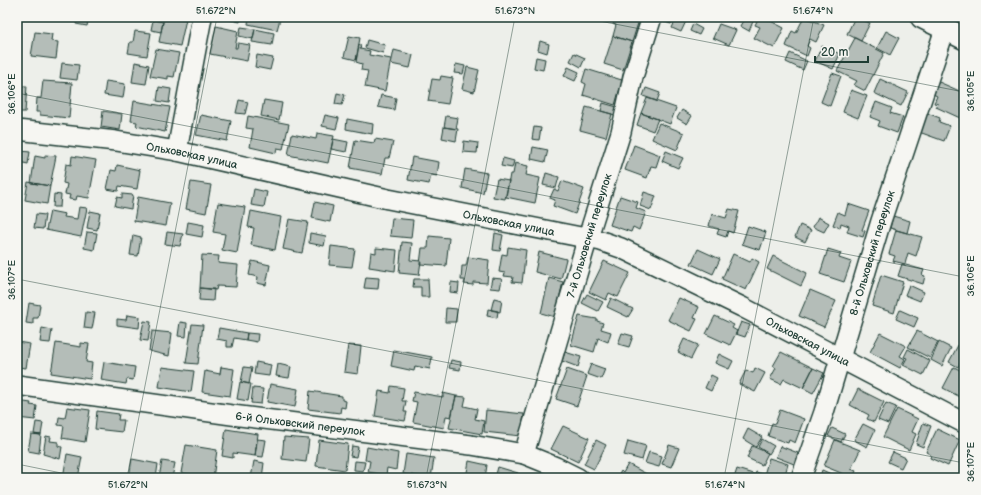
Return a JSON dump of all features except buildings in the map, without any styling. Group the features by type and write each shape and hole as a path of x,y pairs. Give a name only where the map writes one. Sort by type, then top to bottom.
{"street":[{"path":"177,151 202,17"},
{"name":"7-й Ольховский переулок","path":"524,454 588,237 621,132 633,77 652,17"},
{"path":"922,17 955,33"},
{"name":"8-й Ольховский переулок","path":"801,478 824,412 880,221 955,33"},
{"name":"Ольховская улица","path":"17,130 116,141 177,151 388,199 588,237 621,248 735,303 964,423"},
{"name":"6-й Ольховский переулок","path":"17,385 232,415 471,445 524,454 578,478"}]}
